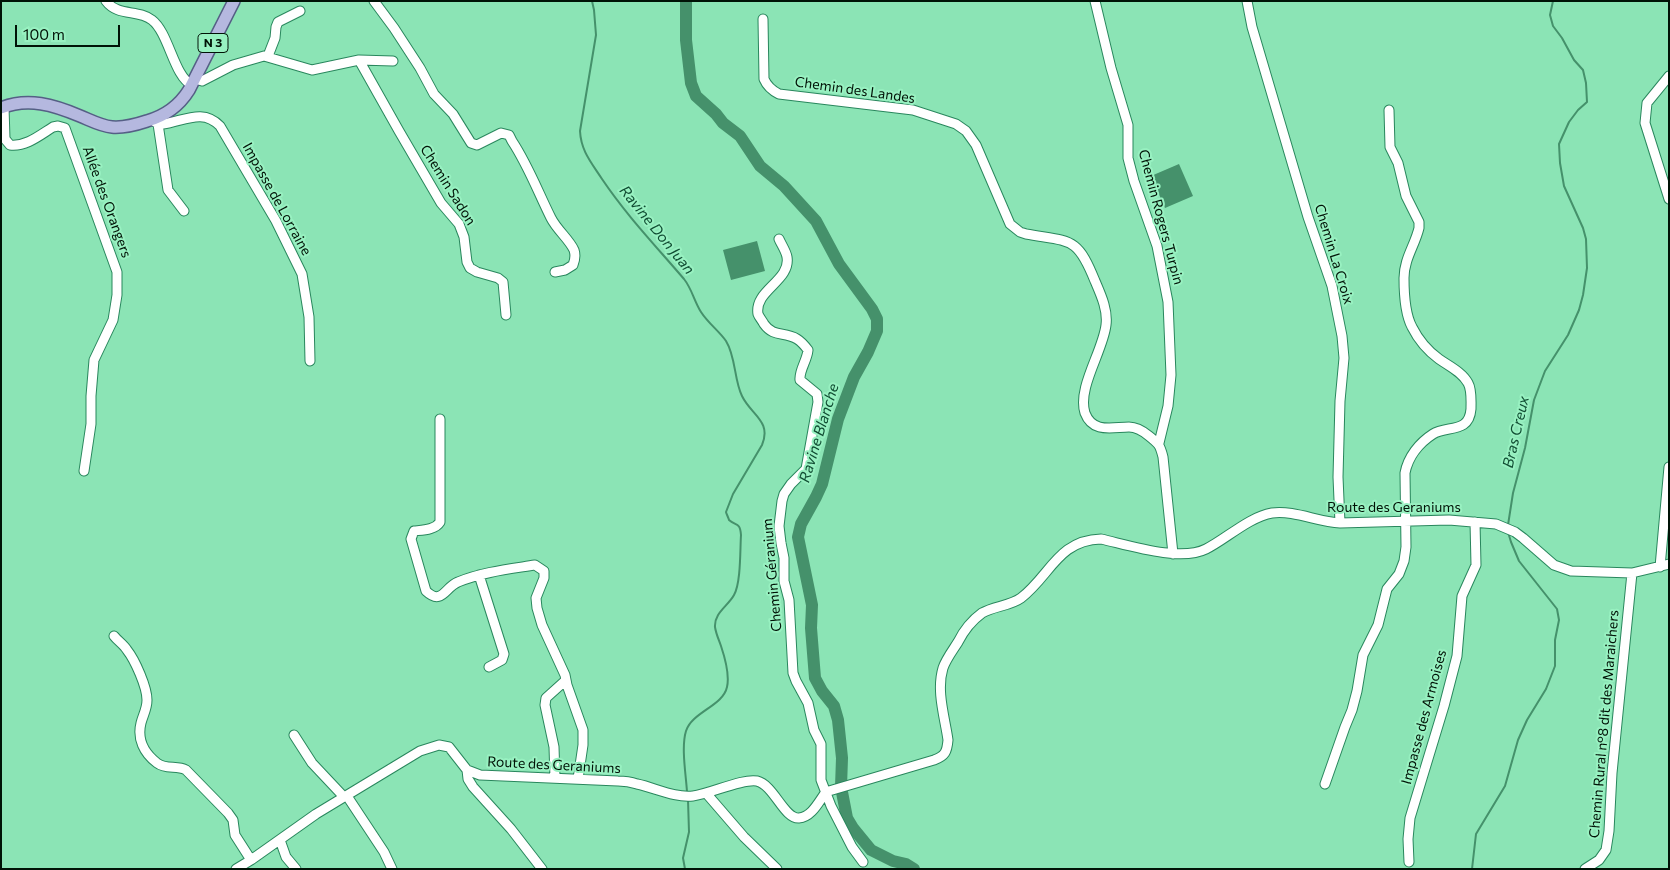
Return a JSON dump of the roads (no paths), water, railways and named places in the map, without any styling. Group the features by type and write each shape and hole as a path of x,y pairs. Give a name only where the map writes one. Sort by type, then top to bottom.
{"main road":[{"name":"N 3","path":"2,107 18,102 45,104 112,127 155,122 172,110 185,97 234,1"}],"street":[{"path":"106,1 114,9 146,16 153,20 185,81 202,81 233,65 264,56 312,70 359,60 393,61"},
{"path":"374,1 420,68 434,94 452,114 473,145 477,145 501,133 508,135 540,193 551,218 576,255 573,265 565,270 555,272"},
{"name":"Chemin Rogers Turpin","path":"1095,1 1111,68 1128,125 1128,158 1134,181 1157,246 1168,302 1171,375 1168,406 1159,443"},
{"name":"Chemin La Croix","path":"1247,1 1252,27 1308,217 1332,286 1342,336 1344,358 1340,401 1338,477 1340,523"},
{"path":"268,56 275,38 278,22 300,11"},
{"name":"Chemin des Landes","path":"763,19 764,78 772,91 778,94 913,110 956,124 966,131 976,145 1010,224 1020,232 1070,242 1079,248 1086,259 1104,304 1107,324 1088,380 1084,398 1085,413 1096,426 1110,429 1130,427 1141,430 1159,443"},
{"name":"Chemin Sadon","path":"359,60 441,203 459,224 464,237 467,262 470,268 498,278 503,282 506,314"},
{"path":"1669,76 1647,103 1645,123 1669,199"},
{"name":"Allée des Orangers","path":"2,107 5,139 10,145 16,146 27,142 53,127 62,126 64,128 117,272 117,295 113,320 94,360 91,396 92,424 84,471"},
{"path":"1325,784 1352,710 1363,655 1378,625 1387,589 1402,568 1406,547 1405,473 1410,457 1433,434 1442,430 1457,428 1466,421 1471,411 1470,389 1462,376 1428,348 1411,327 1407,316 1404,278 1405,264 1420,228 1406,196 1398,163 1390,147 1388,110"},
{"name":"Impasse de Lorraine","path":"155,122 176,122 198,116 206,116 220,126 276,221 302,274 309,317 310,361"},
{"path":"155,122 168,190 184,211"},
{"path":"1659,166 1669,166"},
{"name":"Chemin Géranium","path":"779,239 787,257 786,267 781,277 761,299 758,305 758,316 769,331 797,338 808,350 807,359 800,374 800,380 816,394 818,402 806,468 784,494 779,526 784,558 784,582 789,600 793,673 808,703 814,730 821,744 821,780 831,806 852,847 863,862"},
{"path":"440,419 440,522 433,528 414,532 411,539 426,591 432,596 438,597 444,594 456,582 479,575 536,565 544,571 544,578 536,598 537,608 542,625 565,675 583,730 583,745 578,779"},
{"path":"1159,443 1163,457 1172,554"},
{"path":"1664,565 1669,467"},
{"name":"Route des Geraniums","path":"236,869 252,860 316,814 412,755 438,745 449,747 467,770 480,776 618,780 636,783 678,796 692,796 758,781 773,793 788,813 798,818 807,816 826,792 944,756 948,748 948,740 940,689 942,672 945,663 966,627 976,617 991,608 1020,598 1050,568 1055,560 1068,549 1084,542 1101,539 1172,554 1189,554 1205,550 1266,515 1283,513 1340,523 1449,520 1496,524 1515,532 1554,565 1571,571 1632,573 1664,565"},
{"name":"Impasse des Armoises","path":"1408,862 1410,818 1457,656 1462,596 1476,565 1475,522"},
{"name":"Chemin Rural n°8 dit des Maraichers","path":"1585,869 1599,860 1606,850 1632,573"},
{"path":"479,575 504,654 502,660 489,667"},
{"path":"114,636 131,655 147,694 147,706 140,730 142,745 150,757 159,764 186,770 228,813 233,820 235,835 252,860"},
{"path":"555,778 554,747 545,705 546,698 566,680"},
{"path":"294,735 312,763 346,796 384,852 392,869"},
{"path":"467,770 468,779 473,787 512,828 542,869"},
{"path":"706,793 744,837 777,869"},
{"path":"280,840 286,857 296,869"}],"waterway":[{"name":"Ravine Don Juan","path":"592,1 596,35 580,131 584,150 590,162 621,205 684,279 701,312 726,341 732,354 739,390 746,403 759,419 764,430 762,445 733,494 726,512 729,520 739,526 741,535 739,575 736,590 715,622 716,632 727,666 728,682 720,699 694,719 686,731 684,753 687,792"},
{"name":"Ravine Blanche","path":"686,1 686,40 691,83 696,96 723,123 740,136 760,166 784,186 816,221 839,264 872,309 877,319 877,331 854,377 838,419 822,484 801,524 798,537 812,605 811,628 815,678 822,691 834,706 838,720 842,758 841,787 847,818 871,850 914,869"},
{"name":"Bras Creux","path":"1508,525 1513,493 1525,448 1534,400 1545,371 1568,335 1579,310 1587,268 1586,239 1564,186 1559,144 1569,122 1587,102 1586,83 1583,70 1574,60 1553,26 1550,15 1553,1"},
{"name":"Bras Creux","path":"1472,869 1476,834 1505,786 1518,740 1527,720 1546,689 1555,666 1555,640 1559,620 1557,609 1519,561 1508,532"},
{"name":"Ravine Don Juan","path":"685,869 683,858 689,832 688,800"}]}
